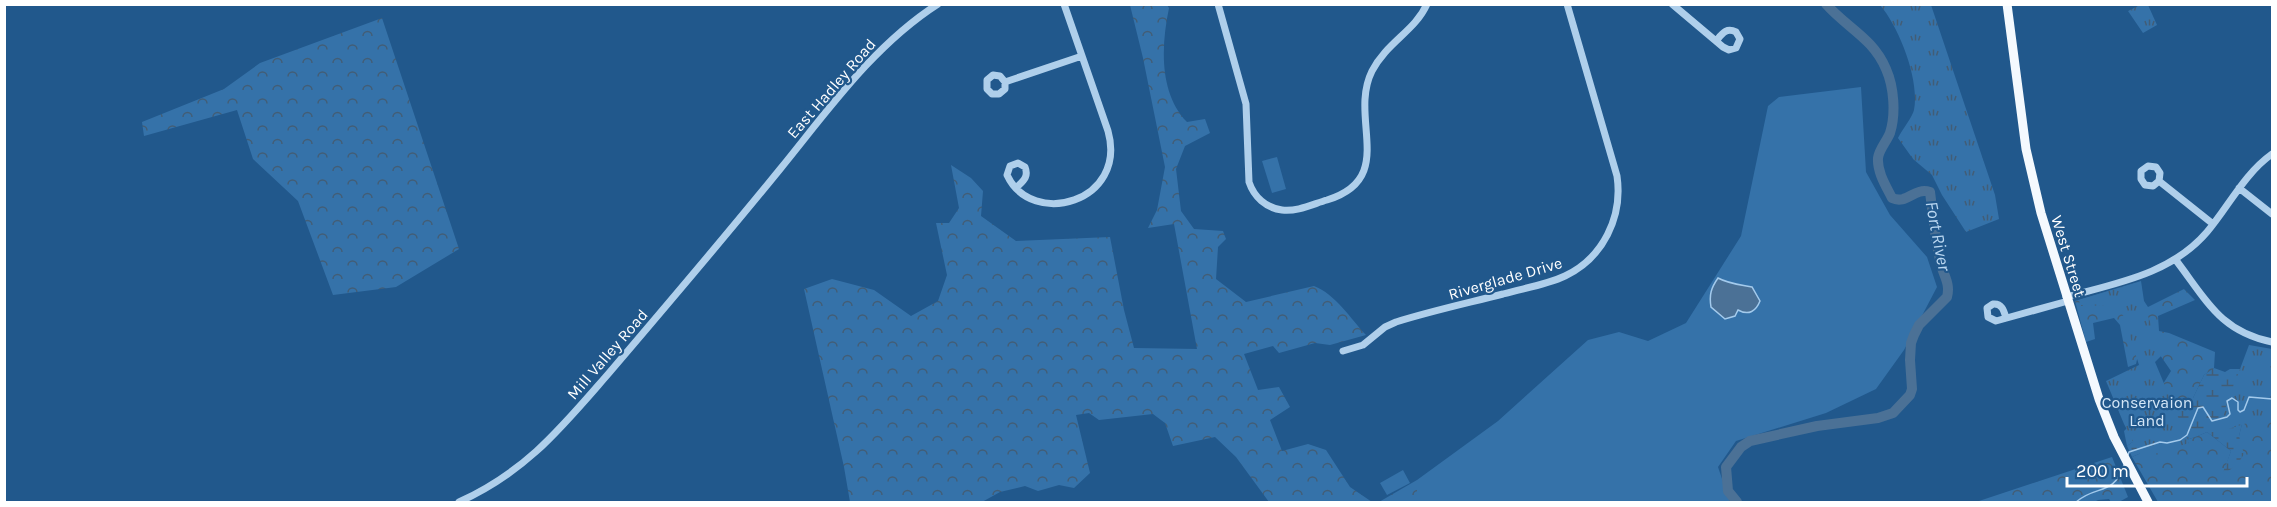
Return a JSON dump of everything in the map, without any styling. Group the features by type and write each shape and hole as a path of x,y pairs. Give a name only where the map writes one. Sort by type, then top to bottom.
{"main road":[{"name":"West Street","path":"2007,4 2030,171 2091,379 2126,460 2148,502"}],"street":[{"name":"East Hadley Road","path":"755,200 877,54 906,27 938,4"},
{"path":"1017,188 1036,201 1060,203 1088,194 1104,175 1110,153 1109,136 1064,4"},
{"path":"1218,4 1245,98 1248,125 1247,174 1251,188 1257,197 1266,205 1276,209 1298,209 1345,193 1363,173 1368,156 1363,107 1369,78 1384,52 1417,21 1427,4"},
{"name":"Riverglade Drive","path":"1343,351 1363,345 1393,323 1565,276 1588,260 1605,240 1616,210 1617,176 1567,4"},
{"path":"1672,4 1716,41"},
{"path":"1005,82 1082,56"},
{"path":"2006,318 2144,275 2175,259 2199,240 2239,188 2272,154"},
{"path":"2159,181 2213,224"},
{"path":"2239,188 2272,214"},
{"name":"Mill Valley Road","path":"459,502 486,490 515,471 538,451 630,348 755,200"},
{"path":"2175,259 2221,319 2248,336 2272,342"}],"green space":[{"path":"1130,5 1167,5 1169,8 1164,38 1164,68 1171,97 1187,122 1205,119 1210,133 1185,146 1176,169 1181,211 1194,229 1223,231 1226,239 1218,247 1216,279 1246,302 1314,286 1336,301 1366,335 1330,345 1315,343 1279,353 1273,346 1244,354 1258,390 1279,387 1290,407 1270,420 1282,451 1308,444 1326,450 1350,487 1372,502 1269,502 1236,457 1215,437 1173,446 1165,423 1153,414 1099,420 1089,413 1076,415 1090,473 1074,488 1059,485 1038,491 1025,486 1000,492 982,502 850,502 804,289 832,279 874,290 911,316 938,301 947,275 936,223 949,223 959,208 951,165 971,178 983,191 981,216 1016,241 1110,237 1134,348 1197,349 1174,224 1148,228 1157,210 1165,167"},
{"path":"1880,5 1931,5 1995,195 1999,219 1966,232 1932,175 1913,159 1898,138 1914,110 1914,84 1901,40"},
{"path":"2148,5 2157,25 2143,33 2128,11 2138,6"},
{"path":"382,18 459,249 396,287 333,295 298,201 253,159 237,110 144,136 142,122 224,89 260,63"},
{"path":"1861,87 1866,172 1890,215 1927,257 1937,287 1904,350 1876,389 1826,413 1736,441 1718,467 1730,502 1417,502 1417,480 1498,421 1588,340 1619,332 1648,341 1686,323 1741,236 1768,106 1779,97"},
{"path":"1277,157 1286,189 1272,193 1262,161"},
{"path":"2141,281 2144,301 2148,307 2184,289 2195,300 2158,316 2159,331 2215,352 2214,368 2204,375 2193,398 2183,398 2171,403 2150,428 2127,446 2124,431 2149,407 2171,371 2151,342 2140,346 2136,364 2128,367 2120,325 2114,318 2093,323 2095,339 2086,342 2075,301"},
{"name":"Conservaion Land","path":"2136,283 2162,355 2155,362 2189,443 2142,458 2124,424 2106,381 2139,365 2123,315 2106,306 2080,305 2079,300"},
{"path":"2249,345 2272,349 2272,415 2216,433"},
{"path":"2214,368 2225,372 2230,369 2243,369 2243,420 2239,436 2244,454 2237,465 2222,475 2231,451 2207,432 2132,457 2127,446 2150,428 2171,403 2183,398 2193,398 2204,375"},
{"path":"2272,408 2272,502 2158,502 2132,457 2207,432 2231,451 2223,474 2239,436 2243,420"},
{"path":"2112,457 2128,497 2119,502 2111,502 2109,499 2094,502 1976,502"},
{"path":"1403,470 1410,483 1387,495 1380,483"},
{"path":"1417,480 1417,502 1379,502"}],"shaded area":[{"path":"1718,278 1752,287 1760,301 1752,312 1738,310 1735,316 1725,319 1711,307 1711,292"}],"waterway":[{"name":"Fort River","path":"1737,502 1728,491 1726,467 1741,447 1750,441 1817,426 1878,418 1893,413 1910,395 1912,389 1910,360 1914,335 1919,325 1947,297 1948,292 1938,252 1930,192 1919,192 1897,200 1892,198 1882,179 1878,163 1879,155 1890,133 1893,118 1889,76 1874,49 1826,4"},
{"path":"2128,455 2129,452 2160,442 2180,440 2187,435 2198,408 2203,407 2212,421 2230,414 2227,401 2232,398 2238,402 2240,412 2244,410 2249,397 2272,399"},
{"path":"2076,502 2110,486 2120,475 2124,465"}]}
